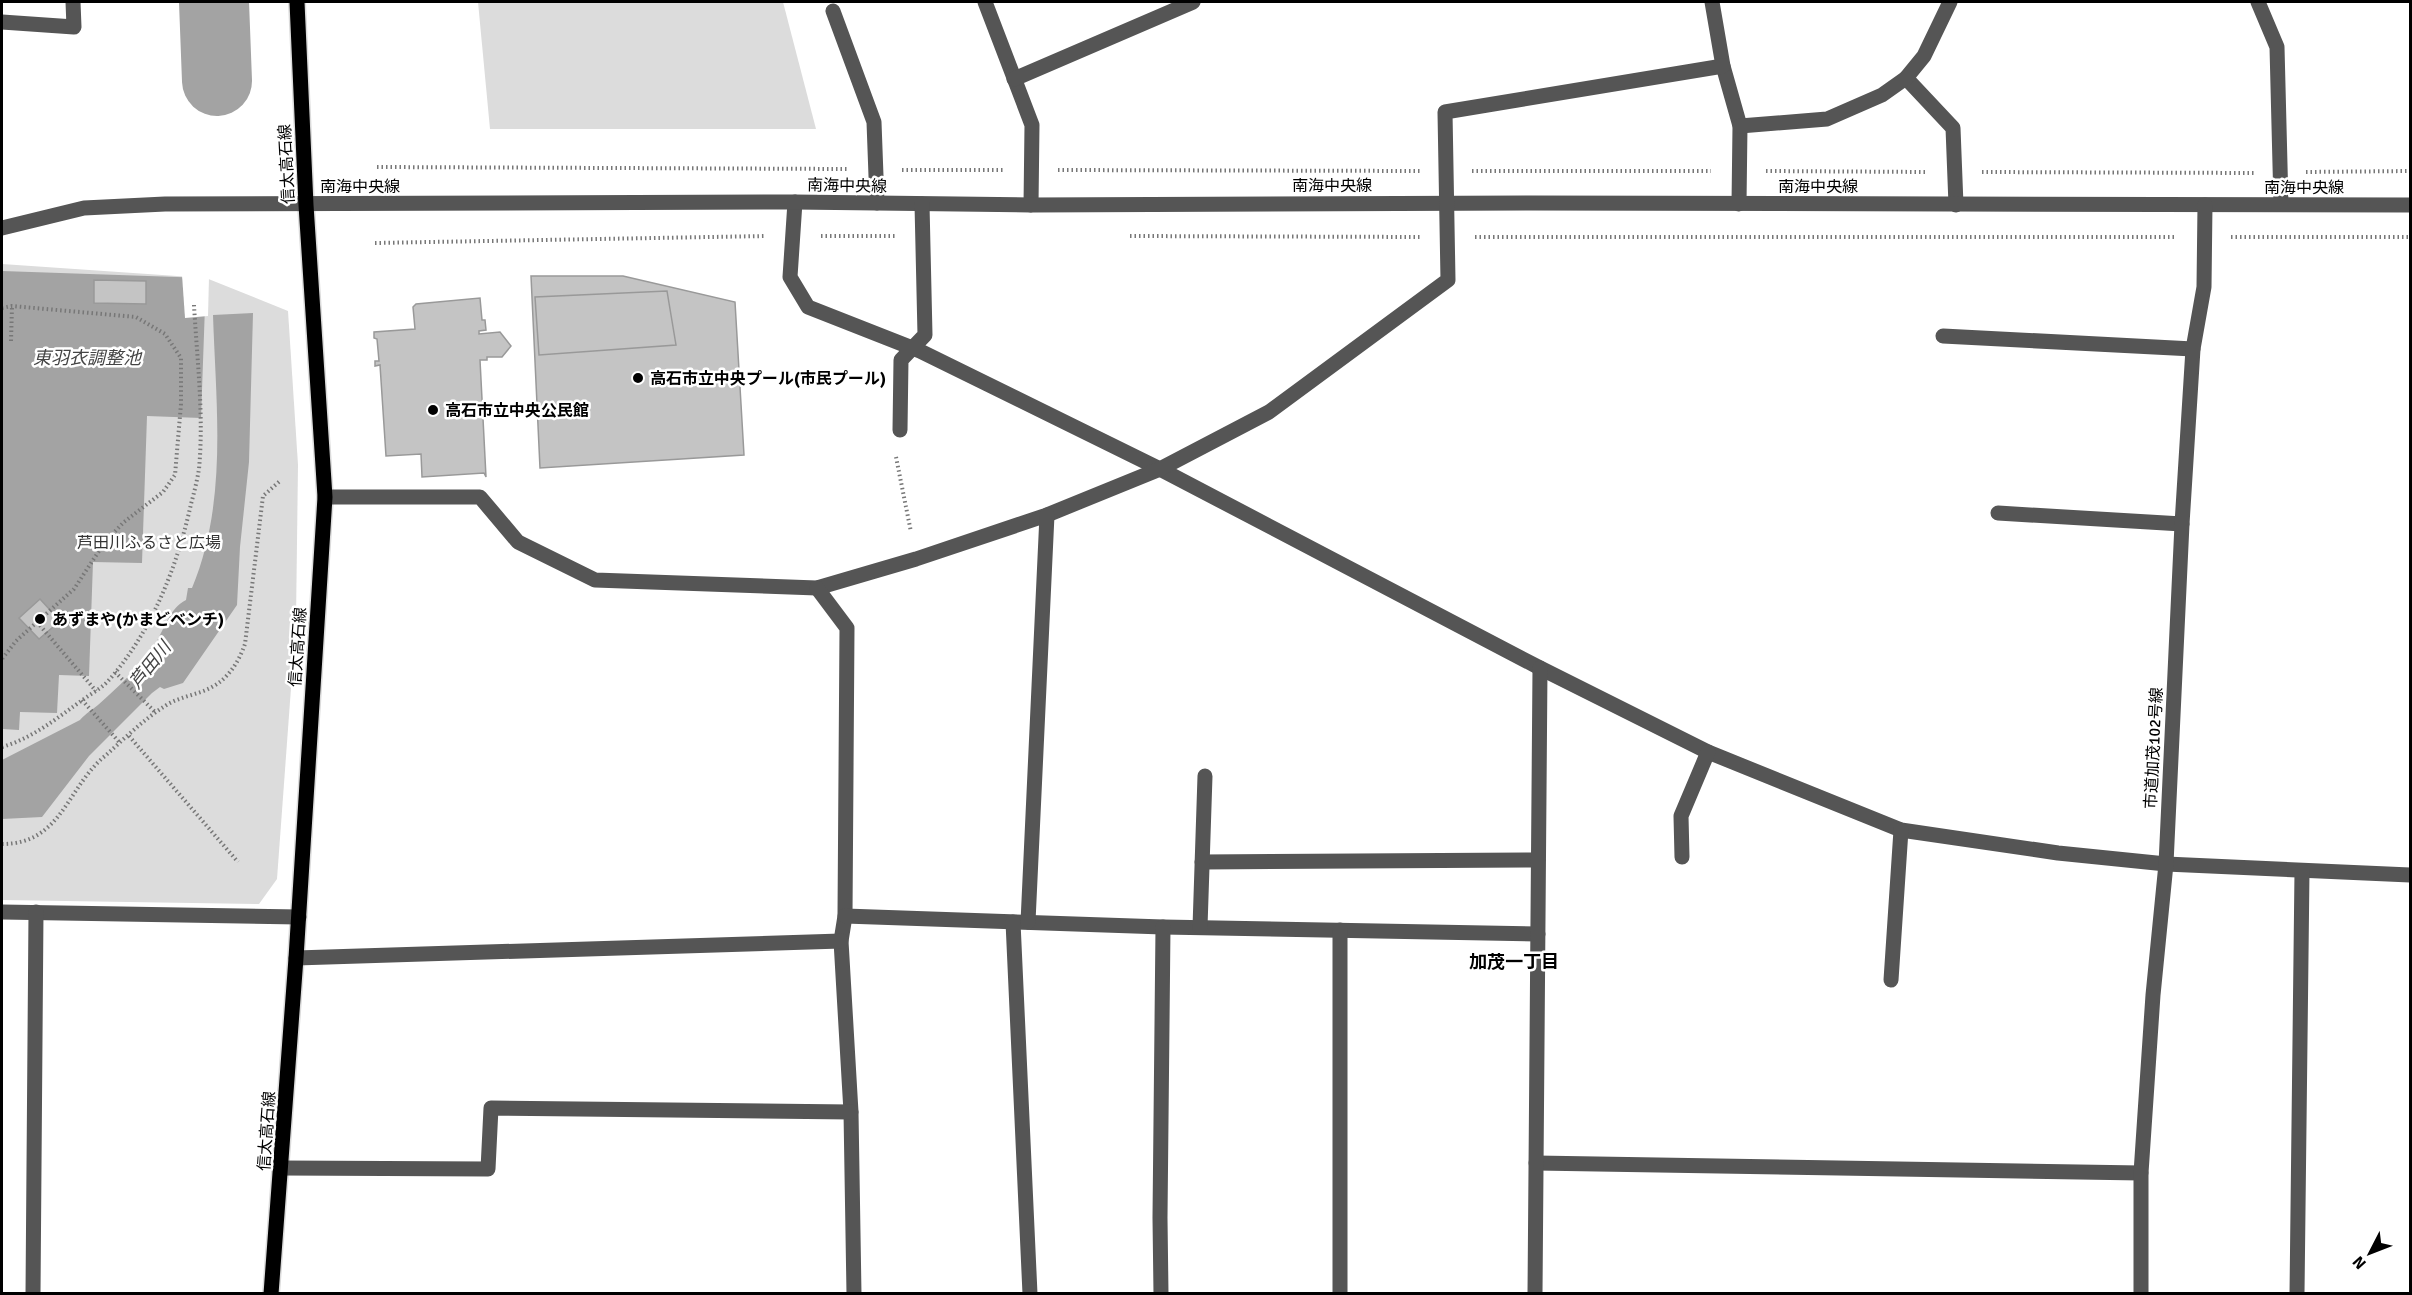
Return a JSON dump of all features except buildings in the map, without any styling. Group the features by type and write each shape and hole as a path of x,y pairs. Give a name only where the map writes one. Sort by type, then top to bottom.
{"main road":[{"name":"信太高石線","path":"271,1293 299,916 325,497 306,205 297,2"}],"street":[{"path":"2,22 74,27 73,2"},
{"path":"985,2 1032,125 1031,205"},
{"path":"1014,79 1193,2"},
{"path":"1712,2 1723,66 1740,126 1739,204"},
{"path":"1740,126 1827,119 1882,95 1906,78 1924,56 1950,2"},
{"path":"2258,2 2277,47 2281,204"},
{"path":"833,11 874,122 877,203"},
{"path":"325,497 480,497 518,542 595,580 817,588 916,559 1047,515 1160,469 1269,412 1448,280 1445,111 1723,66"},
{"path":"1906,78 1953,129 1956,205"},
{"path":"795,202 790,277 808,307 912,348 1160,469 1540,668 1708,752 1901,830 2058,853 2166,864 2410,874"},
{"name":"南海中央線","path":"2,228 84,208 165,204 795,202 1031,205 1448,203 2410,205"},
{"path":"900,430 901,360 925,335 922,204"},
{"name":"市道加茂102号線","path":"2141,1293 2141,1173 2153,995 2166,864 2182,524 2193,349 2204,287 2205,205"},
{"path":"1943,336 2193,349"},
{"path":"1998,513 2182,524"},
{"path":"1030,1293 1021,922 1047,515"},
{"path":"817,588 847,628 845,916 841,941 851,1112 855,1293"},
{"path":"1535,1293 1540,668"},
{"path":"1682,857 1681,816 1708,752"},
{"path":"1200,927 1205,776"},
{"path":"1891,980 1901,830"},
{"path":"1202,862 1538,860"},
{"path":"2297,1293 2302,871"},
{"path":"2,912 299,916"},
{"path":"33,1293 36,912"},
{"path":"845,916 1163,927 1538,934"},
{"path":"1161,1293 1163,927"},
{"path":"1340,930 1340,1293"},
{"path":"296,958 841,941"},
{"path":"281,1167 488,1169 491,1108 851,1112"},
{"path":"1536,1162 2141,1173"}],"path":[{"path":"377,167 2280,173 2410,171"},
{"path":"375,243 923,235"},
{"path":"1121,236 2410,237"},
{"path":"2,747 20,742 107,683 129,656 150,619 171,572 184,536 198,472 201,439 194,305"},
{"path":"11,341 12,306"},
{"path":"2,309 12,306 136,317 165,334 181,358 181,404 175,475 163,492 124,522 105,542 74,589 16,641 2,659"},
{"path":"900,430 892,438 916,559"},
{"path":"2,844 14,844 40,836 99,761 156,713 183,696 213,687 238,664 245,644 263,496 280,481"},
{"path":"37,622 96,691"},
{"path":"116,672 156,713"},
{"path":"82,700 120,743"},
{"path":"129,736 238,862"}],"green space":[{"path":"478,2 783,2 816,129 490,129"},
{"name":"芦田川ふるさと広場","path":"2,264 206,278 288,311 298,465 296,620 277,879 259,904 2,900"}],"water":[{"path":"232,19 234,83 203,84 199,21"},
{"name":"東羽衣調整池","path":"2,271 206,278 201,418 147,416 142,563 93,562 89,676 59,675 57,713 20,712 19,730 2,729"},
{"path":"253,313 249,462 240,547 237,605 183,683 164,689 160,687 152,693 89,756 42,817 2,819 2,760 80,720 106,698 148,654 175,608 186,600 188,588 192,588 211,522 215,488 217,419 213,315"}],"pier":[{"path":"182,275 209,277 208,316 185,318"}],"waterway":[{"name":"芦田川","path":"214,2 217,81"}],"place":[{"name":"高石市立中央プール(市民プール)","path":"638,378"},
{"name":"高石市立中央公民館","path":"433,410"},
{"name":"あずまや(かまどベンチ)","path":"40,619"}],"district":[{"name":"加茂一丁目","path":"1514,962"}]}
